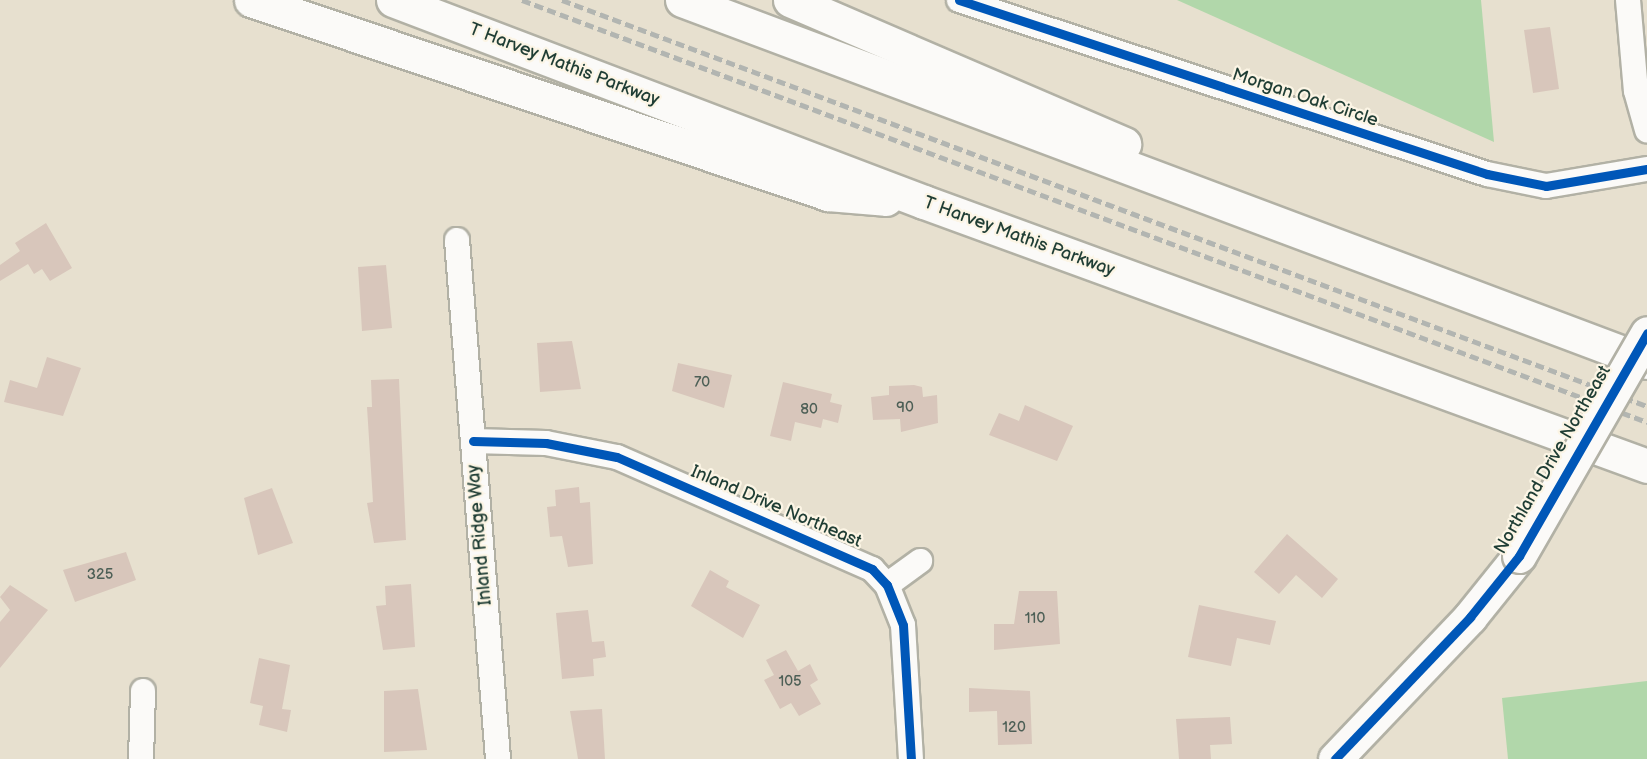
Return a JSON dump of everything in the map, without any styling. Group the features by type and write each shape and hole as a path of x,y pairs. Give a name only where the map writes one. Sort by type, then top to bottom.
{"main road":[{"path":"251,0 828,194 924,202"},
{"name":"T Harvey Mathis Parkway","path":"393,0 924,202 1647,466"},
{"path":"682,0 1647,362"},
{"path":"790,0 1478,299"},
{"name":"Northland Drive Northeast","path":"1335,759 1470,617 1519,556 1647,333"}],"street":[{"name":"Morgan Oak Circle","path":"959,0 1487,174 1546,186 1647,170"},
{"path":"1628,0 1635,90 1647,130"},
{"name":"Inland Ridge Way","path":"457,240 498,759"},
{"name":"Inland Drive Northeast","path":"473,441 546,442 617,457 854,557 887,585 903,625 911,759"},
{"path":"887,585 920,561"},
{"path":"141,759 143,691"}],"green space":[{"path":"1177,0 1481,0 1494,142"},
{"path":"1647,681 1647,759 1508,759 1502,698"}],"building":[{"path":"1550,27 1559,89 1533,93 1524,30"},
{"path":"46,223 72,268 50,281 42,269 34,274 28,264 0,281 0,265 20,251 15,243"},
{"path":"386,265 392,328 362,331 358,267"},
{"path":"572,341 581,389 540,392 537,343"},
{"path":"47,357 81,368 63,416 4,402 10,380 37,388"},
{"path":"678,363 732,375 724,408 672,391"},
{"path":"399,379 406,540 374,543 367,503 373,502 367,407 372,407 371,380"},
{"path":"783,382 832,394 830,402 842,405 838,423 823,419 821,428 795,422 791,441 770,436"},
{"path":"889,386 922,387 923,397 937,395 938,423 901,432 900,419 873,420 871,397 889,395"},
{"path":"1025,405 1073,426 1057,461 989,435 999,413 1019,421"},
{"path":"579,487 580,503 590,502 593,564 568,567 562,536 550,537 547,507 556,506 555,490"},
{"path":"272,488 293,543 258,555 244,498"},
{"path":"1287,534 1338,579 1322,598 1296,575 1279,594 1254,572"},
{"path":"126,552 136,580 75,602 63,570"},
{"path":"710,570 729,581 726,587 760,605 743,638 691,606"},
{"path":"411,584 415,647 383,650 376,606 386,605 385,586"},
{"path":"10,585 48,610 0,668 0,622 10,610 0,597"},
{"path":"1019,591 1057,591 1060,644 994,650 994,624 1014,624"},
{"path":"1199,605 1276,621 1270,645 1237,638 1231,666 1188,657"},
{"path":"588,610 592,642 604,641 606,657 593,659 594,676 562,679 556,613"},
{"path":"786,650 798,671 810,664 818,680 810,685 821,704 799,716 791,703 780,709 764,680 774,675 766,660"},
{"path":"259,658 290,665 282,709 291,710 287,732 259,725 263,706 250,703"},
{"path":"969,688 1030,691 1032,744 998,745 997,711 969,712"},
{"path":"418,689 427,750 384,752 384,691"},
{"path":"602,709 605,759 578,759 570,711"},
{"path":"1230,717 1232,744 1210,745 1211,759 1179,759 1176,719"}],"railway":[{"path":"522,0 1647,422"},
{"path":"562,0 1647,406"}],"cycle path":[{"path":"959,0 1487,174 1546,186 1647,169"},
{"path":"1335,759 1470,617 1519,556 1647,333"},
{"path":"473,441 546,443 617,457 872,569 887,585 903,625 911,759"}]}
